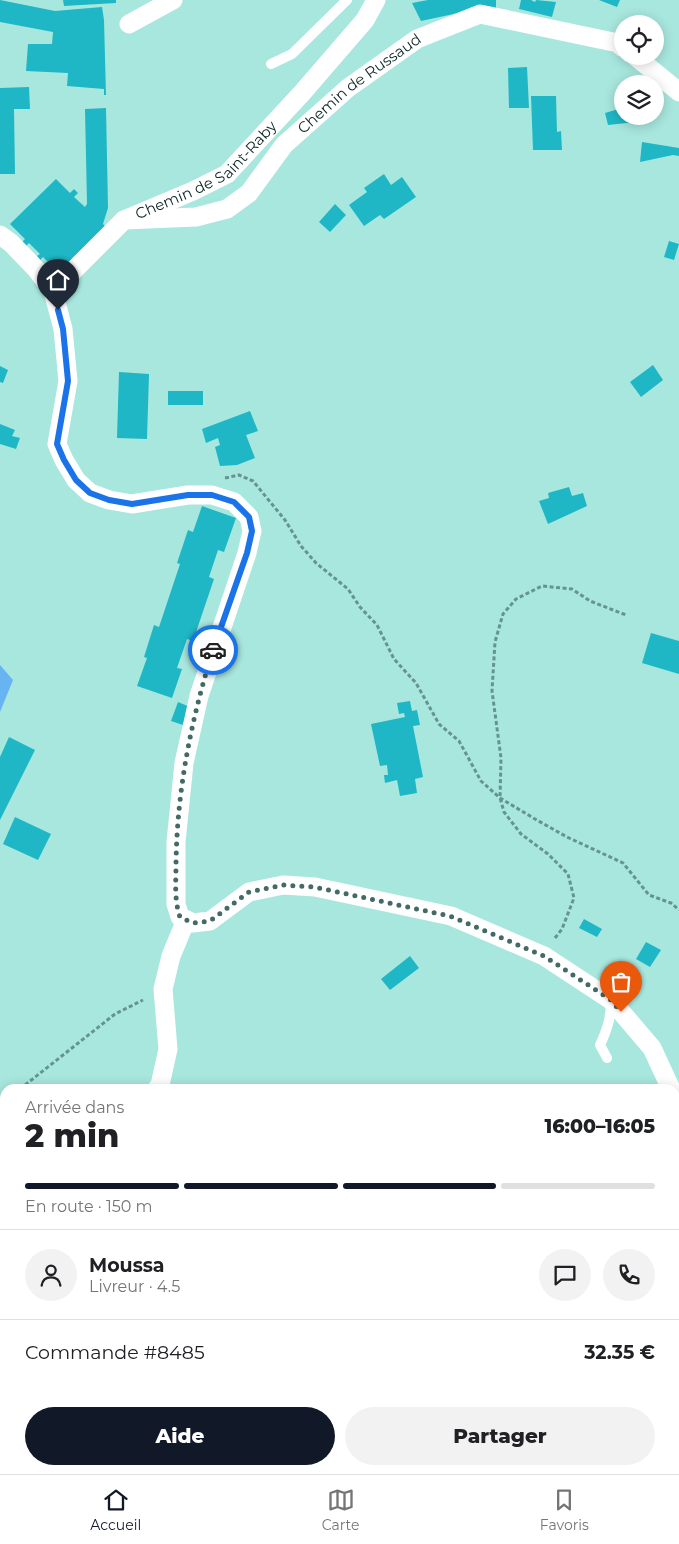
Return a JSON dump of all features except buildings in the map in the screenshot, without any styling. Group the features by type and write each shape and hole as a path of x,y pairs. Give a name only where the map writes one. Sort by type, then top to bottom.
{"street":[{"path":"129,24 173,0"},
{"name":"Chemin de Saint-Raby","path":"53,291 124,220 227,174 302,93 365,20 376,0"},
{"name":"Chemin de Russaud","path":"124,220 196,217 227,209 249,193 284,145 348,88 417,39 480,14 614,42"},
{"path":"646,65 679,92"},
{"path":"0,235 17,250 53,291 63,329 68,381 57,444 76,480 90,493 109,500 132,504 188,495 212,495 234,502 249,517 252,531 247,553 198,696 184,763 176,842 176,904 180,917 193,923 210,921 249,892 283,885 314,887 450,916 542,955 611,1000 652,1048 669,1084"},
{"path":"160,1084 168,1049 164,989 171,956 186,920"}],"lane":[{"path":"270,64 292,54 347,0"},
{"path":"607,1058 600,1045 607,1031 611,1015 611,1000"}],"path":[{"path":"218,479 239,475 253,481 285,520 301,546 316,563 348,589 360,607 377,625 394,659 416,683 439,724 459,741 481,781 500,798 567,837 623,863 649,895 671,903 679,910"},
{"path":"542,955 562,929 574,898 568,874 548,854 521,834 504,812 500,798 501,758 492,691 494,642 503,614 516,599 542,586 572,589 590,601 626,615"},
{"path":"26,1084 115,1014 164,989"}],"water":[{"path":"0,665 13,680 0,712"}],"way so far":[{"path":"213,650 198,696 184,763 176,842 176,904 180,917 193,923 210,921 249,892 283,885 314,887 450,916 544,956 611,1000 621,1012"}],"route":[{"path":"58,310 63,329 68,381 57,444 76,480 90,493 109,500 132,504 161,501 188,495 212,495 234,502 249,517 252,531 247,553 213,650"}]}
